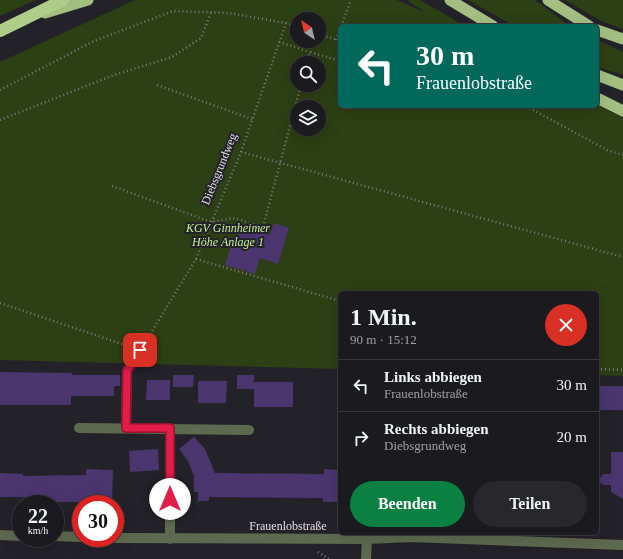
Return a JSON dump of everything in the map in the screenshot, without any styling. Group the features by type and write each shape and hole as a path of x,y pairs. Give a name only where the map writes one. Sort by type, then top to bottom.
{"highway":[{"path":"0,31 63,0"},
{"path":"26,19 88,0"},
{"path":"450,0 490,24"},
{"path":"548,0 586,24"},
{"path":"599,31 623,39"},
{"path":"599,76 623,85"},
{"path":"599,99 623,111"}],"street":[{"path":"126,428 127,371 140,350"},
{"path":"79,428 249,430"},
{"path":"170,428 170,539"},
{"path":"0,535 12,536"},
{"name":"Frauenlobstraße","path":"124,538 367,539 411,537 623,545"},
{"path":"366,559 367,539"}],"path":[{"path":"341,24 351,0"},
{"path":"0,90 94,41 172,11 229,13 290,24"},
{"path":"0,120 114,75 172,57 201,38 211,12"},
{"name":"Diebsgrundweg","path":"140,350 196,259 241,152 286,23"},
{"path":"326,36 336,40 338,34"},
{"path":"279,42 338,60"},
{"path":"309,56 310,52"},
{"path":"157,86 252,119"},
{"path":"263,227 299,92"},
{"path":"530,108 606,150 623,155"},
{"path":"241,152 623,257"},
{"path":"112,186 211,222 233,218 269,229"},
{"path":"196,259 338,300"},
{"path":"0,303 140,350"},
{"path":"599,369 623,370"},
{"path":"318,552 329,559"}],"green space":[{"path":"0,0 36,0 0,16"},
{"name":"KGV Ginnheimer Höhe Anlage 1","path":"135,0 397,0 426,13 407,0 420,0 462,24 338,24 338,108 599,108 599,106 623,118 623,376 599,375 599,291 338,291 338,369 0,360 0,62"},
{"path":"468,0 535,0 567,24 510,24"},
{"path":"565,0 623,0 623,29 601,21"},
{"path":"599,41 623,52 623,75 599,68"}],"building":[{"path":"274,223 289,228 278,264 260,258 255,274 225,265 234,237 238,238 242,226 270,235"},
{"path":"0,372 120,375 120,386 114,386 114,396 71,396 71,405 0,405"},
{"path":"173,375 194,375 193,387 173,387"},
{"path":"237,375 254,375 254,382 293,382 293,407 254,407 254,389 237,389"},
{"path":"147,380 170,380 170,400 146,400"},
{"path":"198,381 227,381 226,403 198,403"},
{"path":"599,386 623,386 623,410 599,410"},
{"path":"194,437 205,449 215,473 324,474 324,469 338,470 338,502 323,502 323,498 209,497 209,501 198,501 198,492 194,492 194,476 188,461 179,449"},
{"path":"158,449 159,470 130,472 129,451"},
{"path":"611,452 623,452 623,499 611,492 611,485 603,485 600,482 600,478 603,474 611,474"},
{"path":"86,469 113,470 112,495 72,495 72,502 64,502 64,495 12,495 12,497 0,497 0,473 23,474 23,476 86,475"}],"route":[{"path":"140,350 127,371 126,428 170,428 170,499"}]}
